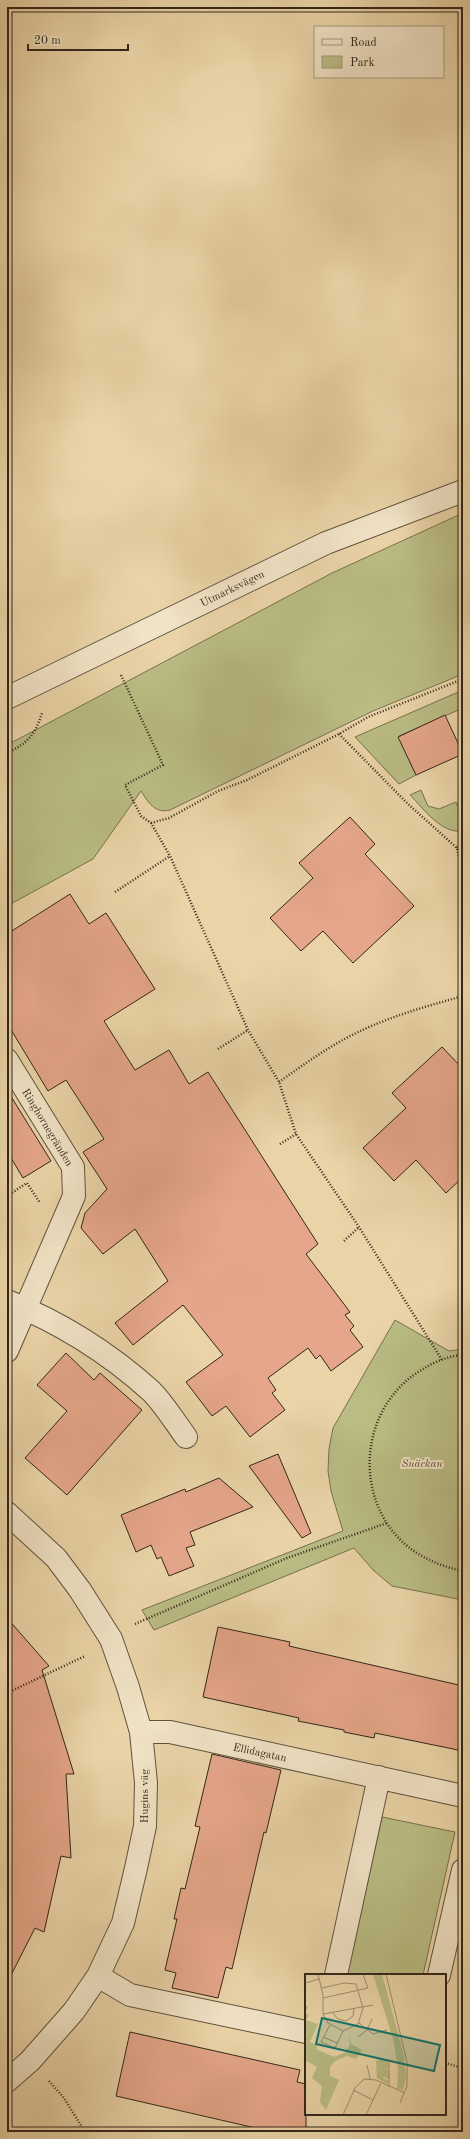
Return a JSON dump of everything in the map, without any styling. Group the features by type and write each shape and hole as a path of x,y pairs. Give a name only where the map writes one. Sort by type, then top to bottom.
{"street":[{"name":"Utmarksvägen","path":"7,698 326,543 463,491"},
{"name":"Ringhornegränden","path":"7,1060 73,1167 74,1196 17,1305 7,1351"},
{"path":"17,1305 100,1350 152,1392 186,1437"},
{"name":"Hugins väg","path":"7,1513 56,1558 80,1590 111,1639 128,1687 141,1732 146,1783 145,1826 123,1923 98,1976 70,2017 30,2061 7,2081"},
{"name":"Ellidagatan","path":"141,1732 170,1732 463,1796"},
{"path":"336,1974 379,1777"},
{"path":"439,1974 463,1870"},
{"path":"98,1976 130,1995 305,2032"}],"path":[{"path":"120,672 163,765 125,784 141,816 151,823 170,856 248,1030 279,1082 296,1134 359,1227 442,1360"},
{"path":"151,823 169,818 218,791 247,780 339,734 368,717 463,679"},
{"path":"7,753 29,739 38,726 43,711"},
{"path":"339,734 408,804 457,848 463,877"},
{"path":"457,848 463,838"},
{"path":"115,892 170,856"},
{"path":"279,1082 319,1054 367,1028 423,1007 463,996"},
{"path":"218,1049 248,1030"},
{"path":"280,1144 296,1134"},
{"path":"344,1241 359,1227"},
{"path":"463,1355 442,1360 420,1370 401,1385 386,1403 376,1424 370,1444 368,1464 371,1485 377,1505 387,1523 402,1541 420,1555 440,1565 463,1571"},
{"path":"135,1624 287,1558 387,1523"},
{"path":"7,1693 85,1656"},
{"path":"446,2063 463,2068"},
{"path":"54,2085 86,2132"}],"green space":[{"path":"463,513 463,674 373,711 170,810 165,811 156,809 149,803 141,791 93,859 7,906 7,745 332,573"},
{"path":"463,690 463,708 399,736 416,775 399,784 355,737"},
{"path":"421,790 428,806 439,809 456,802 463,819 463,831 447,829 440,825 427,813 410,795"},
{"name":"Snäckan","path":"395,1320 449,1351 463,1349 463,1600 392,1586 373,1570 354,1548 154,1630 142,1610 343,1531 331,1491 328,1471 329,1449 333,1428"},
{"path":"382,1817 455,1832 423,1974 347,1974"}],"building":[{"path":"445,715 463,754 416,775 398,737"},
{"path":"350,817 375,844 365,854 414,906 353,963 323,931 301,951 270,918 313,878 299,863"},
{"path":"70,894 89,924 106,913 155,989 104,1021 135,1070 169,1050 189,1084 208,1072 318,1244 306,1254 350,1312 345,1315 354,1326 350,1330 363,1347 331,1371 320,1355 316,1359 308,1348 268,1378 276,1390 272,1393 285,1410 250,1437 226,1406 212,1416 186,1382 223,1355 183,1305 133,1345 115,1323 168,1281 135,1229 103,1254 81,1228 85,1213 107,1189 83,1152 104,1139 66,1080 48,1091 7,1023 7,934"},
{"path":"442,1047 463,1069 463,1177 446,1193 416,1160 394,1181 363,1148 406,1108 392,1093"},
{"path":"7,1090 51,1161 23,1178 7,1151"},
{"path":"66,1353 94,1380 100,1373 142,1410 67,1495 25,1458 67,1411 37,1385"},
{"path":"278,1454 311,1533 302,1538 249,1466"},
{"path":"219,1478 253,1507 190,1532 195,1545 186,1548 194,1566 169,1576 161,1557 157,1559 151,1545 136,1552 121,1515 185,1489 186,1492"},
{"path":"7,1618 49,1666 42,1670 74,1774 66,1774 71,1858 61,1856 44,1932 35,1928 7,1983 7,1843 9,1844 7,1798"},
{"path":"218,1627 290,1642 289,1646 463,1686 463,1751 375,1733 374,1738 344,1732 344,1730 298,1721 299,1718 203,1697"},
{"path":"212,1754 281,1770 266,1833 264,1832 232,1969 226,1967 218,1998 172,1988 176,1973 165,1970 177,1919 174,1919 181,1888 185,1889 200,1827 195,1826"},
{"path":"130,2032 300,2070 297,2082 305,2084 306,2132 273,2132 116,2096"}]}
